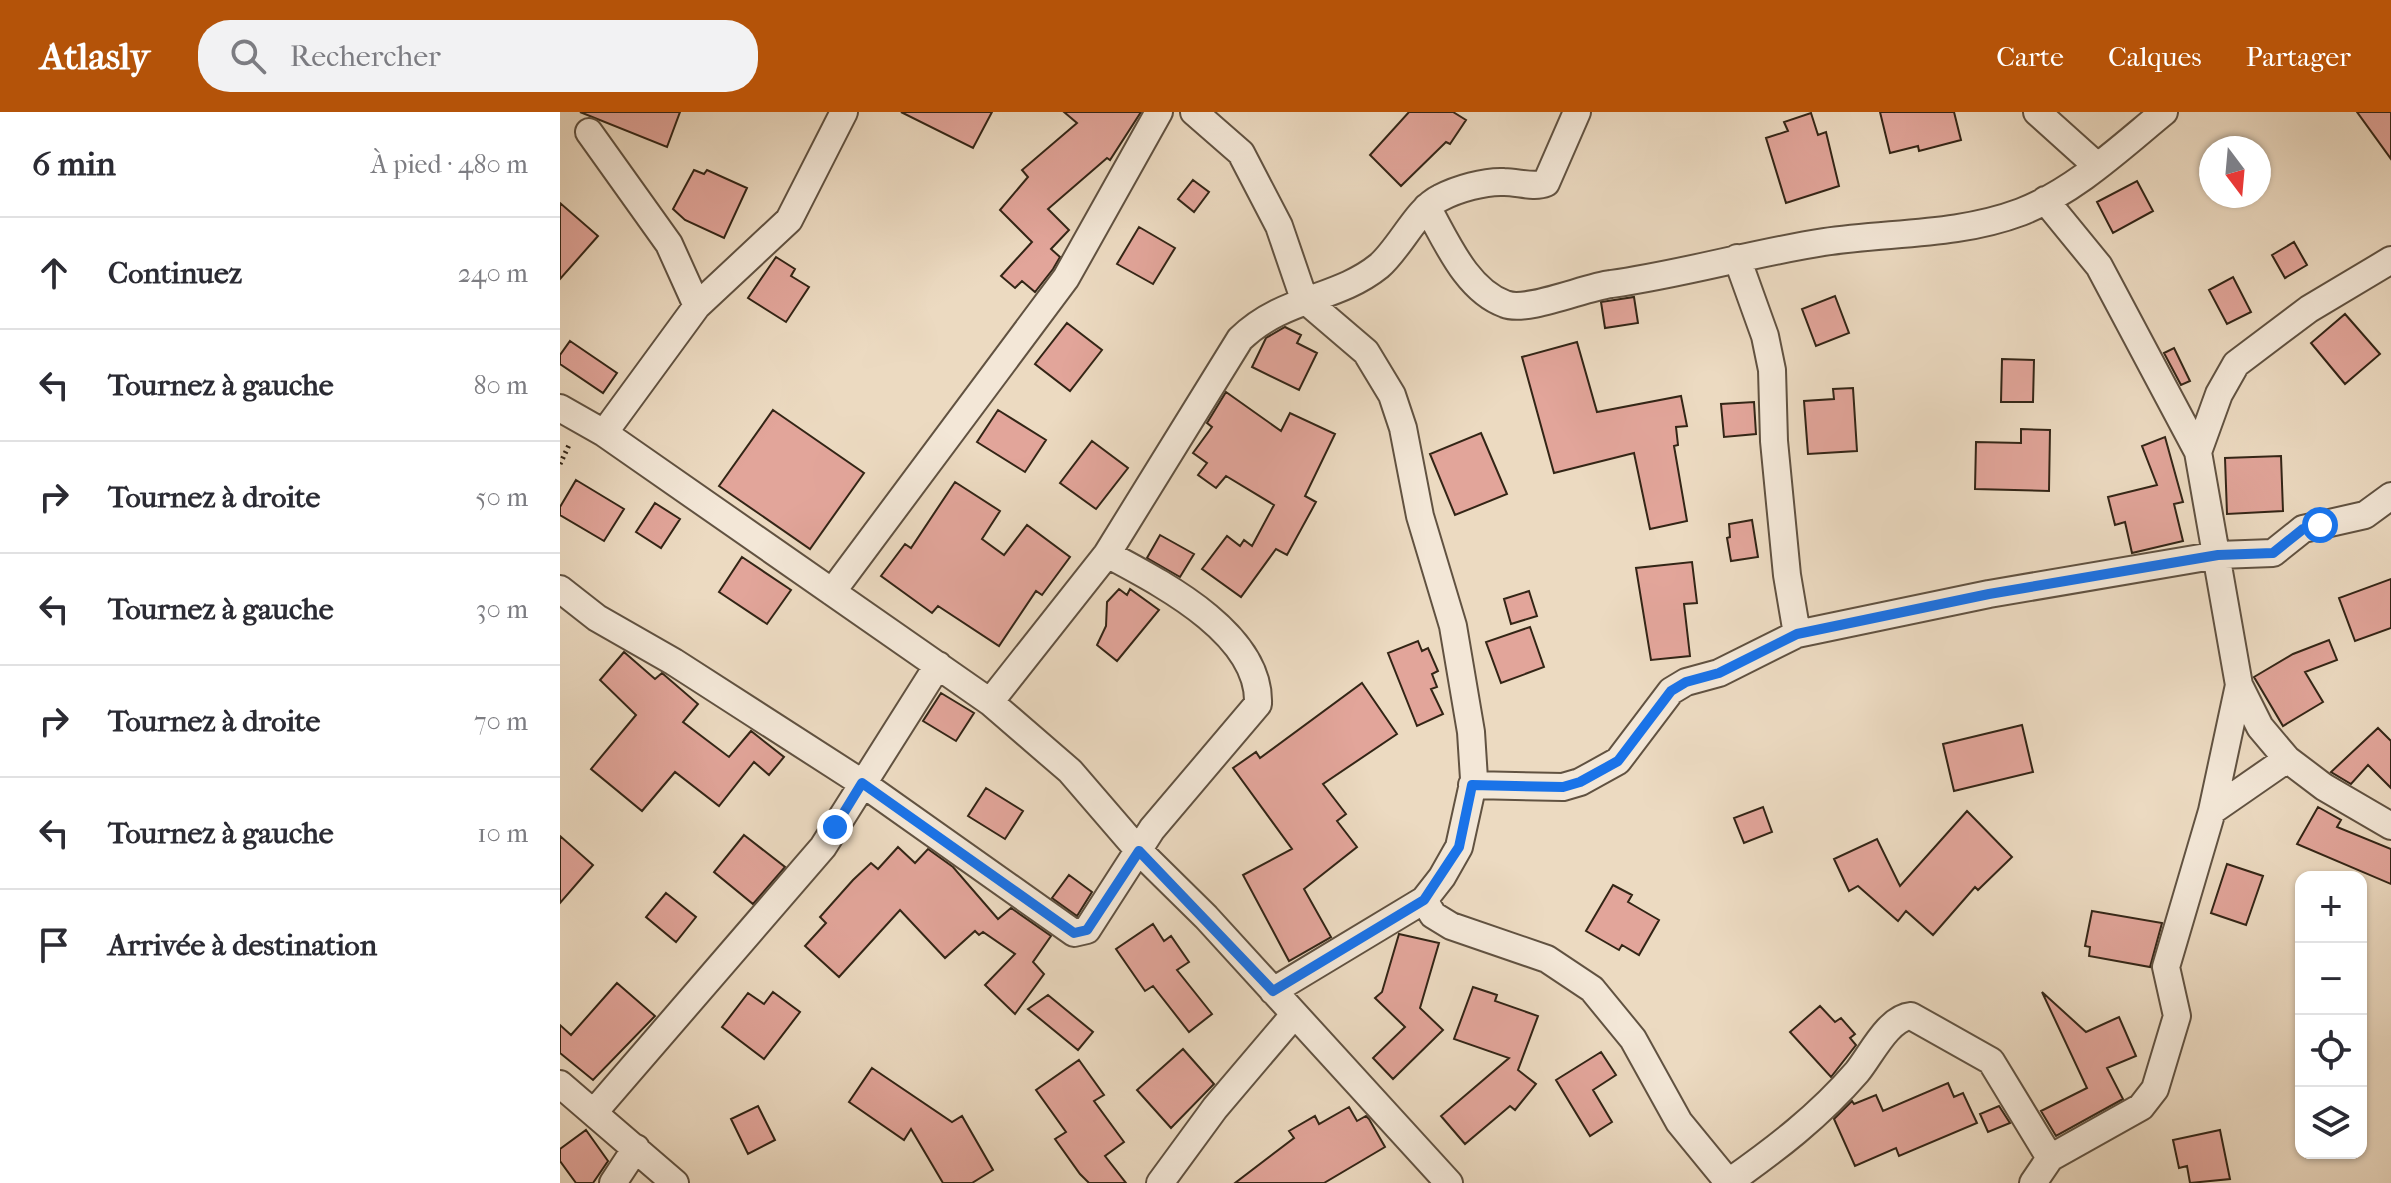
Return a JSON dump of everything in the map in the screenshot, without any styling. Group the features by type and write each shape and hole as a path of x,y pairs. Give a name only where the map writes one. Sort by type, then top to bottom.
{"street":[{"path":"604,433 697,306 789,220 844,112"},
{"path":"832,592 1066,278 1159,112"},
{"path":"1194,112 1241,153 1279,226 1304,299 1366,352 1392,395 1403,428 1420,516 1453,626 1471,732 1472,785 1459,847 1424,900 1273,991"},
{"path":"990,702 1107,554 1240,339 1256,323 1304,299 1357,280 1380,265 1427,207 1439,198 1484,184 1546,183 1577,112"},
{"path":"2037,112 2097,166"},
{"path":"1427,207 1466,273 1502,303 1510,306 1831,241 1984,225 2045,200 2097,166 2164,112"},
{"path":"589,132 669,244 697,306"},
{"path":"2045,200 2099,266 2198,452 2239,685 2260,727 2287,759 2324,787 2391,826"},
{"path":"1737,258 1765,336 1772,370 1774,441 1787,575 1797,634"},
{"path":"2198,452 2219,394 2236,364 2309,309 2391,260"},
{"path":"560,408 604,433 990,702 1070,771 1139,851 1273,991 1441,1180"},
{"path":"1472,785 1563,787 1580,782 1618,761 1671,691 1686,682 1719,673 1797,634 1989,594 2218,555 2273,553 2303,529 2365,515 2391,496"},
{"path":"560,589 597,618 674,662 862,783 1074,933 1087,930 1152,829 1258,704 1258,692 1250,669 1228,637 1204,612 1188,598 1107,554"},
{"path":"595,1111 823,847 938,665"},
{"path":"2033,1183 2050,1158 2141,1107 2155,1089 2177,1016 2166,967 2212,811 2239,685"},
{"path":"2212,811 2287,759"},
{"path":"1424,900 1433,915 1451,926 1547,959 1592,989 1633,1039 1679,1122 1729,1182 1798,1132 1858,1071 1897,1020 1911,1016 1991,1061 2050,1158"},
{"path":"1160,1183 1215,1108 1294,1015"},
{"path":"560,1084 675,1183"},
{"path":"613,1183 636,1148"}],"building":[{"path":"580,112 680,112 667,147"},
{"path":"901,112 992,112 973,148"},
{"path":"1064,112 1141,112 1110,160 1107,158 1048,209 1069,230 1051,249 1060,257 1053,269 1035,292 1022,281 1015,288 1001,276 1032,242 1000,210 1028,177 1022,170 1077,123"},
{"path":"1409,112 1453,112 1466,120 1450,144 1446,142 1401,186 1370,155"},
{"path":"1880,112 1954,112 1961,140 1919,151 1918,146 1890,153"},
{"path":"2357,112 2391,112 2391,159"},
{"path":"1811,113 1818,135 1826,132 1839,186 1786,203 1766,138 1788,131 1784,122"},
{"path":"694,170 704,174 707,170 747,188 724,238 685,220 673,209"},
{"path":"1193,180 1209,192 1194,212 1178,199"},
{"path":"2137,181 2153,211 2113,233 2097,202"},
{"path":"560,203 598,236 560,279"},
{"path":"1139,227 1175,248 1153,284 1117,264"},
{"path":"2294,242 2307,265 2285,278 2272,255"},
{"path":"776,257 795,269 791,276 809,287 786,322 748,298"},
{"path":"2233,277 2251,312 2227,324 2209,290"},
{"path":"1835,296 1849,333 1816,346 1802,309"},
{"path":"1634,297 1638,323 1605,328 1601,302"},
{"path":"2345,314 2380,354 2345,384 2311,343"},
{"path":"1067,323 1102,350 1070,391 1035,364"},
{"path":"1285,327 1301,335 1297,343 1317,353 1299,390 1252,367 1266,338"},
{"path":"570,341 617,373 603,393 560,364 560,355"},
{"path":"1577,342 1597,412 1681,396 1687,426 1676,427 1678,445 1674,446 1687,521 1650,529 1634,453 1554,473 1522,357"},
{"path":"2174,348 2190,381 2181,385 2164,353"},
{"path":"2002,359 2034,360 2033,402 2001,402"},
{"path":"1853,388 1857,451 1808,454 1804,401 1834,399 1833,389"},
{"path":"1226,392 1281,431 1290,413 1335,434 1305,496 1316,502 1287,555 1276,549 1241,597 1202,569 1227,536 1240,546 1244,540 1252,546 1274,505 1226,476 1216,488 1198,475 1207,463 1193,453 1212,427 1207,423"},
{"path":"1754,402 1756,434 1724,437 1721,404"},
{"path":"773,410 864,473 810,549 719,486"},
{"path":"998,410 1046,440 1025,472 977,442"},
{"path":"2021,429 2050,430 2049,491 1975,489 1976,442 2021,443"},
{"path":"1481,433 1507,494 1455,515 1430,454"},
{"path":"2165,437 2183,502 2174,504 2183,541 2132,553 2125,522 2115,525 2108,497 2157,485 2142,446"},
{"path":"1092,441 1128,468 1096,509 1060,483"},
{"path":"2281,456 2283,511 2227,514 2225,458"},
{"path":"576,480 624,509 604,541 560,515 560,507"},
{"path":"955,482 1000,511 982,539 1004,555 1027,525 1070,557 1042,595 1036,591 999,646 938,606 932,613 881,576 905,544 911,548"},
{"path":"655,503 680,519 661,548 636,532"},
{"path":"1752,520 1758,557 1731,561 1727,538 1730,537 1729,524"},
{"path":"1160,535 1194,554 1180,577 1147,558"},
{"path":"742,557 791,590 767,624 719,592"},
{"path":"1692,562 1697,603 1684,604 1690,656 1651,660 1636,568"},
{"path":"2391,579 2391,628 2355,641 2339,598"},
{"path":"1119,589 1127,595 1130,589 1159,610 1117,661 1097,645 1106,626 1107,602"},
{"path":"1529,591 1537,616 1511,624 1504,599"},
{"path":"1530,627 1544,667 1501,683 1486,642"},
{"path":"2329,640 2337,660 2305,672 2323,702 2283,726 2254,677 2293,654"},
{"path":"1418,641 1422,651 1428,648 1438,671 1432,674 1437,687 1431,689 1443,714 1417,726 1388,653"},
{"path":"624,652 655,679 662,673 698,704 683,722 729,757 751,731 784,757 769,775 754,762 719,806 675,772 642,811 591,769 636,715 600,680"},
{"path":"1362,683 1397,734 1323,784 1346,814 1337,821 1357,847 1304,889 1331,937 1289,961 1243,875 1292,849 1233,768 1256,752 1260,758"},
{"path":"941,693 974,713 956,741 923,721"},
{"path":"2022,725 2033,772 1954,791 1943,744"},
{"path":"2378,728 2391,741 2391,788 2368,765 2351,784 2331,772"},
{"path":"986,788 1023,811 1005,839 968,816"},
{"path":"1763,807 1772,832 1744,843 1734,818"},
{"path":"2318,807 2341,820 2337,827 2391,849 2391,884 2367,874 2367,871 2297,844"},
{"path":"1967,811 2012,857 1978,890 1975,887 1933,935 1906,911 1898,921 1858,886 1849,891 1834,859 1877,839 1900,886"},
{"path":"744,835 785,867 753,904 714,872"},
{"path":"560,836 593,865 560,903"},
{"path":"898,847 915,863 928,849 953,867 998,919 1011,908 1051,936 1033,962 1044,974 1015,1014 985,985 1015,954 983,932 979,935 975,931 945,958 900,910 839,977 805,946 826,923 820,917 853,880 871,863 878,869"},
{"path":"2227,864 2263,876 2246,925 2211,913"},
{"path":"1069,875 1092,892 1077,916 1052,898"},
{"path":"1613,885 1632,895 1628,902 1659,920 1639,955 1622,945 1619,950 1586,931"},
{"path":"666,893 696,917 676,942 646,917"},
{"path":"2092,911 2162,923 2150,967 2089,956 2090,947 2085,946"},
{"path":"1153,924 1164,941 1171,936 1189,962 1177,970 1212,1014 1189,1032 1153,986 1145,991 1116,949"},
{"path":"1399,934 1439,943 1420,1008 1443,1030 1393,1079 1373,1058 1405,1027 1375,998 1382,992"},
{"path":"617,983 655,1016 593,1080 560,1053 560,1025 571,1035"},
{"path":"1473,987 1497,995 1495,1001 1538,1016 1518,1070 1536,1084 1515,1110 1510,1106 1465,1144 1441,1116 1509,1058 1454,1039"},
{"path":"773,992 800,1012 764,1059 722,1027 748,993 764,1004"},
{"path":"2042,992 2086,1032 2119,1017 2136,1056 2107,1068 2123,1099 2056,1136 2041,1111 2087,1088"},
{"path":"1048,995 1093,1032 1078,1050 1028,1009"},
{"path":"1820,1006 1835,1022 1841,1018 1855,1034 1850,1038 1856,1045 1831,1077 1790,1032"},
{"path":"1183,1049 1214,1084 1171,1128 1137,1090"},
{"path":"1601,1052 1616,1075 1593,1090 1612,1122 1590,1136 1556,1080"},
{"path":"1079,1060 1104,1095 1094,1101 1124,1142 1105,1156 1126,1183 1089,1183 1080,1174 1055,1139 1066,1132 1036,1090"},
{"path":"872,1068 952,1122 962,1116 993,1170 972,1183 943,1183 911,1129 904,1140 849,1102"},
{"path":"1948,1083 1954,1097 1963,1093 1977,1123 1899,1156 1896,1148 1855,1166 1834,1119 1852,1101 1854,1104 1876,1095 1883,1111"},
{"path":"758,1106 775,1140 748,1154 731,1119"},
{"path":"1999,1106 2010,1123 1988,1132 1980,1114"},
{"path":"1349,1107 1357,1121 1366,1116 1369,1119 1385,1147 1324,1183 1235,1183 1294,1138 1289,1131 1315,1116 1319,1124"},
{"path":"586,1130 608,1161 593,1183 576,1183 560,1161 560,1149"},
{"path":"2220,1130 2230,1179 2190,1183 2187,1166 2179,1168 2173,1140"}],"route":[{"path":"835,827 862,783 1074,933 1087,930 1139,851 1206,917 1273,991 1424,900 1459,847 1472,785 1563,787 1604,771 1618,761 1671,691 1686,682 1719,673 1771,646 1817,628 1989,594 2109,576 2218,555 2273,553 2303,529 2320,525"}]}
